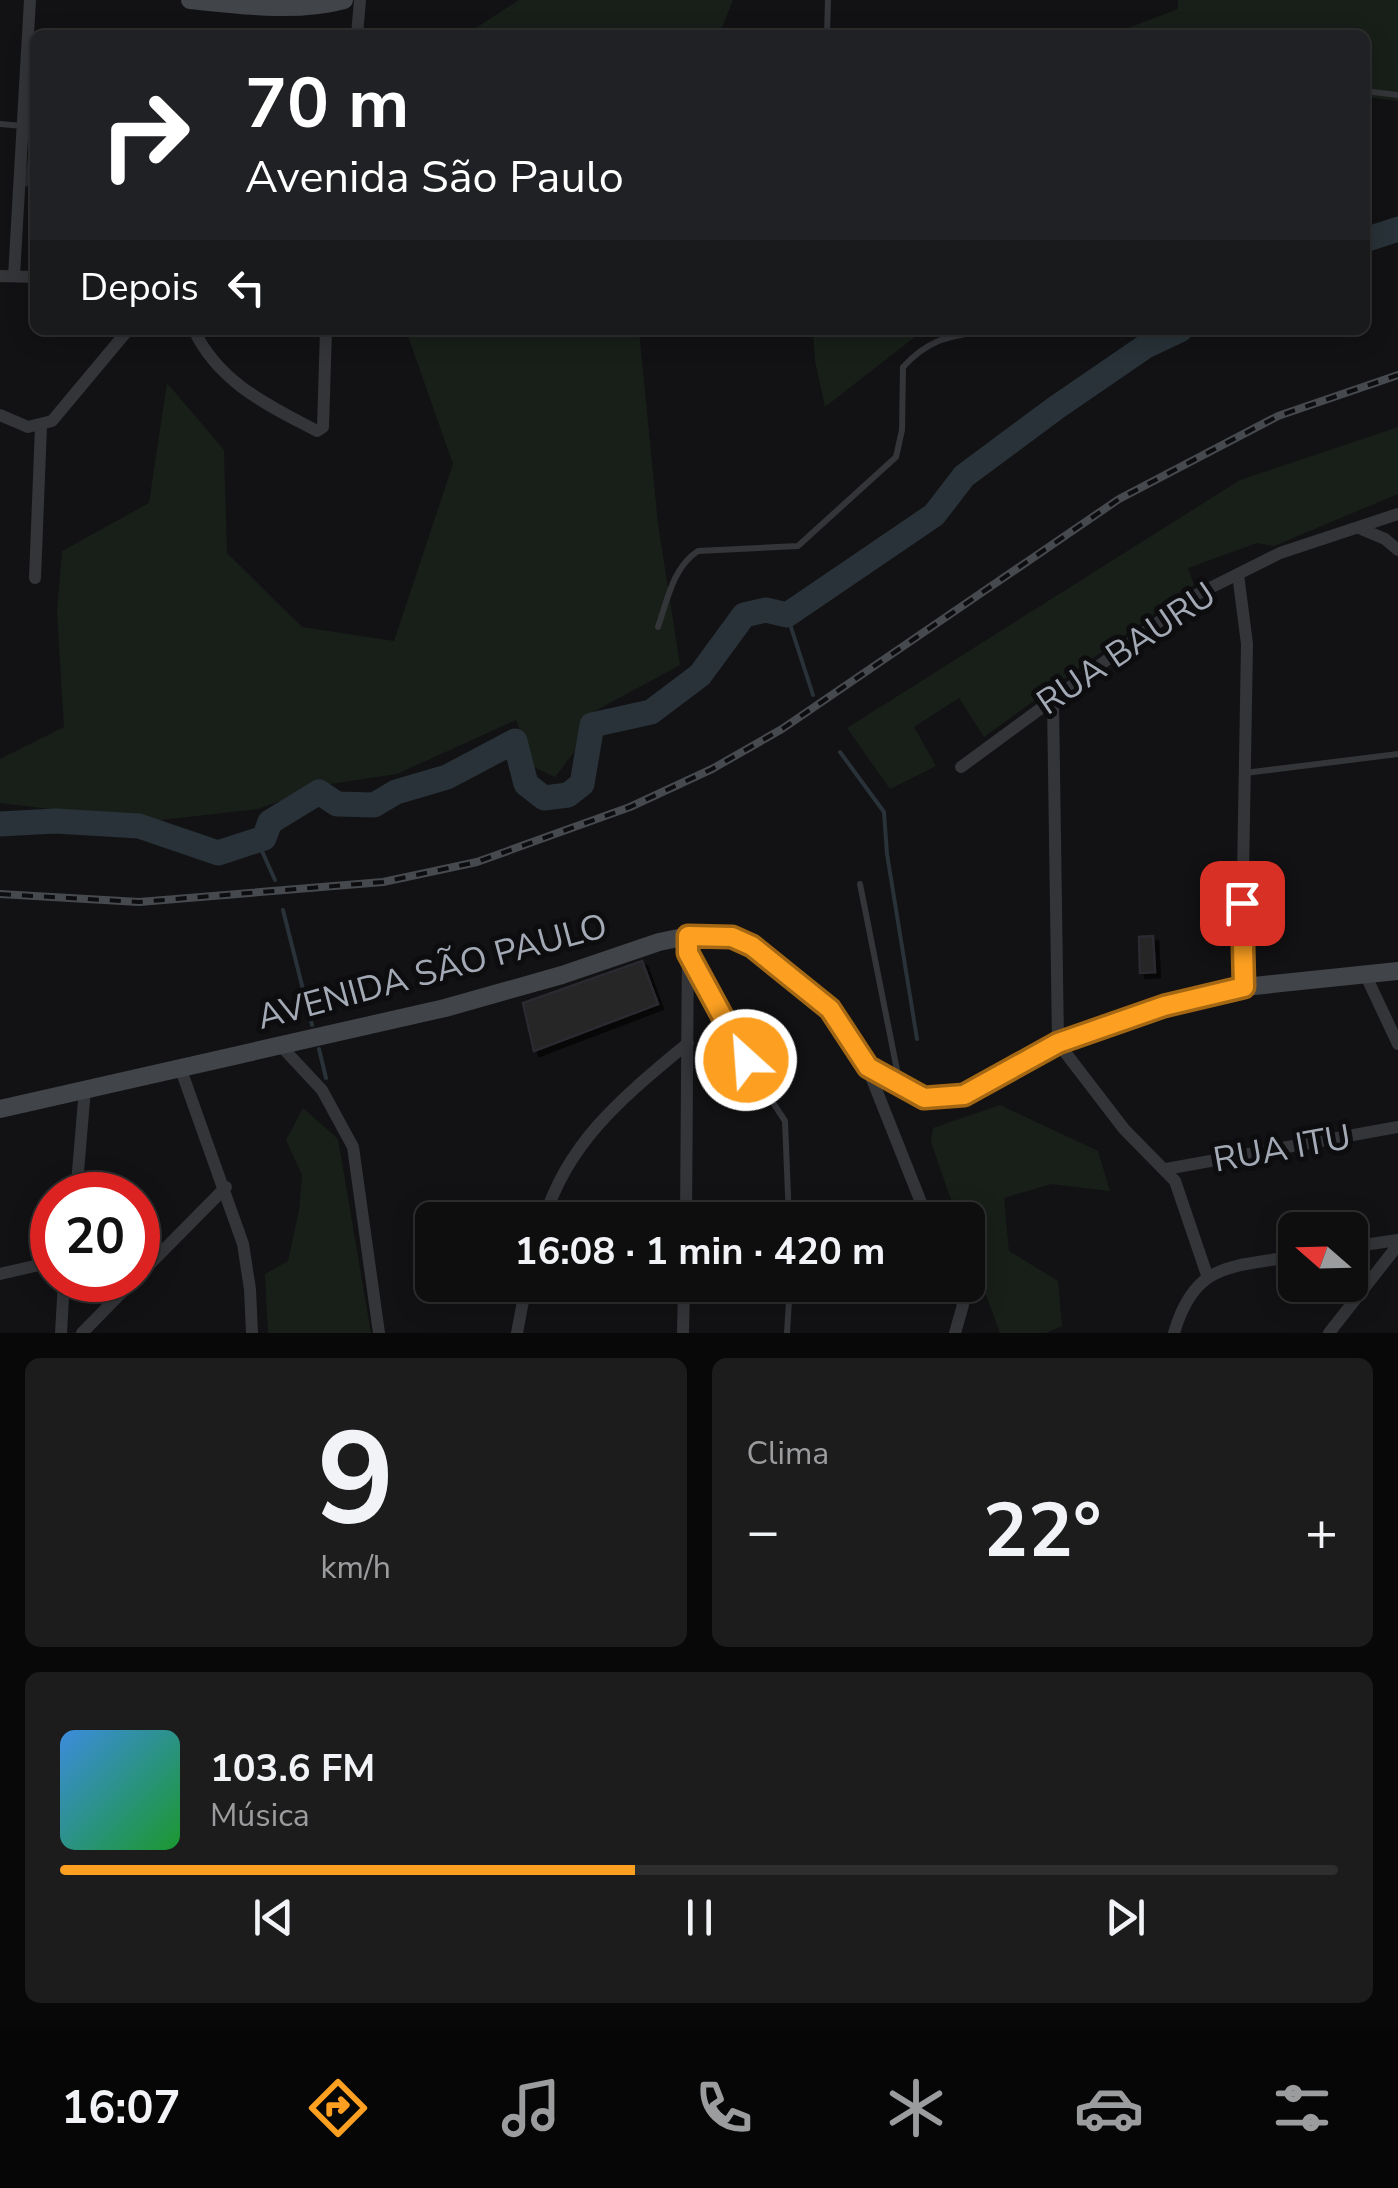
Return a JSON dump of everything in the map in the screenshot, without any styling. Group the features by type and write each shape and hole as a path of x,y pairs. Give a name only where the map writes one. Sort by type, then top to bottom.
{"main road":[{"path":"190,0 326,5 344,0"},
{"name":"AVENIDA SÃO PAULO","path":"0,1109 489,997 660,942 688,945 732,937 752,946 830,1009 868,1067 924,1098 964,1095 1058,1043 1164,1006 1244,987 1398,971"}],"street":[{"path":"7,276 29,126 30,0"},
{"path":"357,30 360,0"},
{"path":"0,416 28,428 52,421 124,335"},
{"path":"197,335 218,367 244,391 318,431 323,426 326,335"},
{"path":"34,578 41,426"},
{"name":"RUA BAURU","path":"961,767 1185,602 1280,553 1398,514"},
{"path":"1358,528 1385,539 1398,550"},
{"path":"1238,574 1247,644 1244,987"},
{"path":"1053,702 1058,1043 1124,1129 1166,1169 1181,1195 1207,1275"},
{"path":"686,1202 688,945"},
{"path":"1398,954 1398,971"},
{"path":"1366,976 1398,1044"},
{"path":"551,1202 562,1171 584,1140 645,1078 688,1044"},
{"path":"280,1045 322,1090 353,1147 380,1333"},
{"path":"180,1067 243,1244 252,1333"},
{"path":"868,1067 921,1202"},
{"path":"78,1172 85,1089"},
{"name":"RUA ITU","path":"1166,1169 1398,1126"},
{"path":"160,1254 226,1188"},
{"path":"1368,1246 1398,1243"},
{"path":"1329,1333 1398,1243"},
{"path":"1174,1333 1191,1293 1207,1275 1278,1260"},
{"path":"0,1274 30,1267"},
{"path":"61,1333 63,1302"},
{"path":"82,1333 112,1302"},
{"path":"517,1333 523,1302"},
{"path":"683,1333 684,1302"},
{"path":"955,1333 961,1302"}],"lane":[{"path":"828,0 828,30"},
{"path":"1370,92 1398,95"},
{"path":"0,124 29,126"},
{"path":"658,628 686,558 698,551 798,546 896,457 902,430 903,367 921,348 960,335"},
{"path":"1244,773 1398,754"},
{"path":"860,884 900,1086"},
{"path":"688,945 746,1060 785,1120 788,1202"},
{"path":"787,1333 789,1302"}],"shaded area":[{"path":"519,0 733,0 721,30 473,30"},
{"path":"1178,0 1398,0 1398,101 1370,98 1370,30 1123,30 1178,9"},
{"path":"409,335 639,335 658,524 680,665 584,717 581,743 555,777 534,767 516,720 397,774 323,785 258,809 152,821 0,803 0,759 64,727 57,612 62,551 149,503 167,383 224,450 227,553 302,627 394,641 453,464"},
{"path":"813,335 917,335 825,407"},
{"path":"1398,427 1398,494 1274,546 1257,543 1188,568 1194,585 984,737 959,698 914,727 936,766 890,789 847,728 1240,480"},
{"path":"1000,1105 1098,1151 1110,1191 1051,1184 1004,1198 1009,1251 1058,1281 1062,1326 1046,1333 1000,1333 985,1293 985,1202 952,1202 931,1142 933,1128"},
{"path":"303,1108 338,1139 371,1333 268,1333 265,1274 288,1261 302,1175 286,1140"}],"building":[{"path":"30,149 30,185 26,185"},
{"path":"1153,936 1155,972 1140,973 1139,937"},
{"path":"642,961 658,1004 534,1051 523,1003"}],"waterway":[{"path":"1370,238 1398,229"},
{"path":"0,824 55,821 139,826 218,853 264,838 270,822 319,792 337,804 374,805 396,792 447,777 515,741 526,784 544,798 568,795 582,784 592,725 651,712 700,675 744,615 766,610 787,615 934,515 964,476 1057,407 1146,346 1169,335"},
{"path":"787,615 813,695"},
{"path":"840,752 884,812 887,854 917,1039"},
{"path":"257,840 275,880"},
{"path":"283,910 312,1025"},
{"path":"319,1049 326,1078"}],"railway":[{"path":"0,894 139,902 383,882 477,862 630,807 712,769 782,729 1119,499 1278,416 1398,375"}],"route":[{"path":"746,1060 688,953 688,936 732,937 752,946 830,1009 868,1067 924,1098 948,1098 982,1087 1058,1043 1164,1006 1244,987 1242,903"}]}
